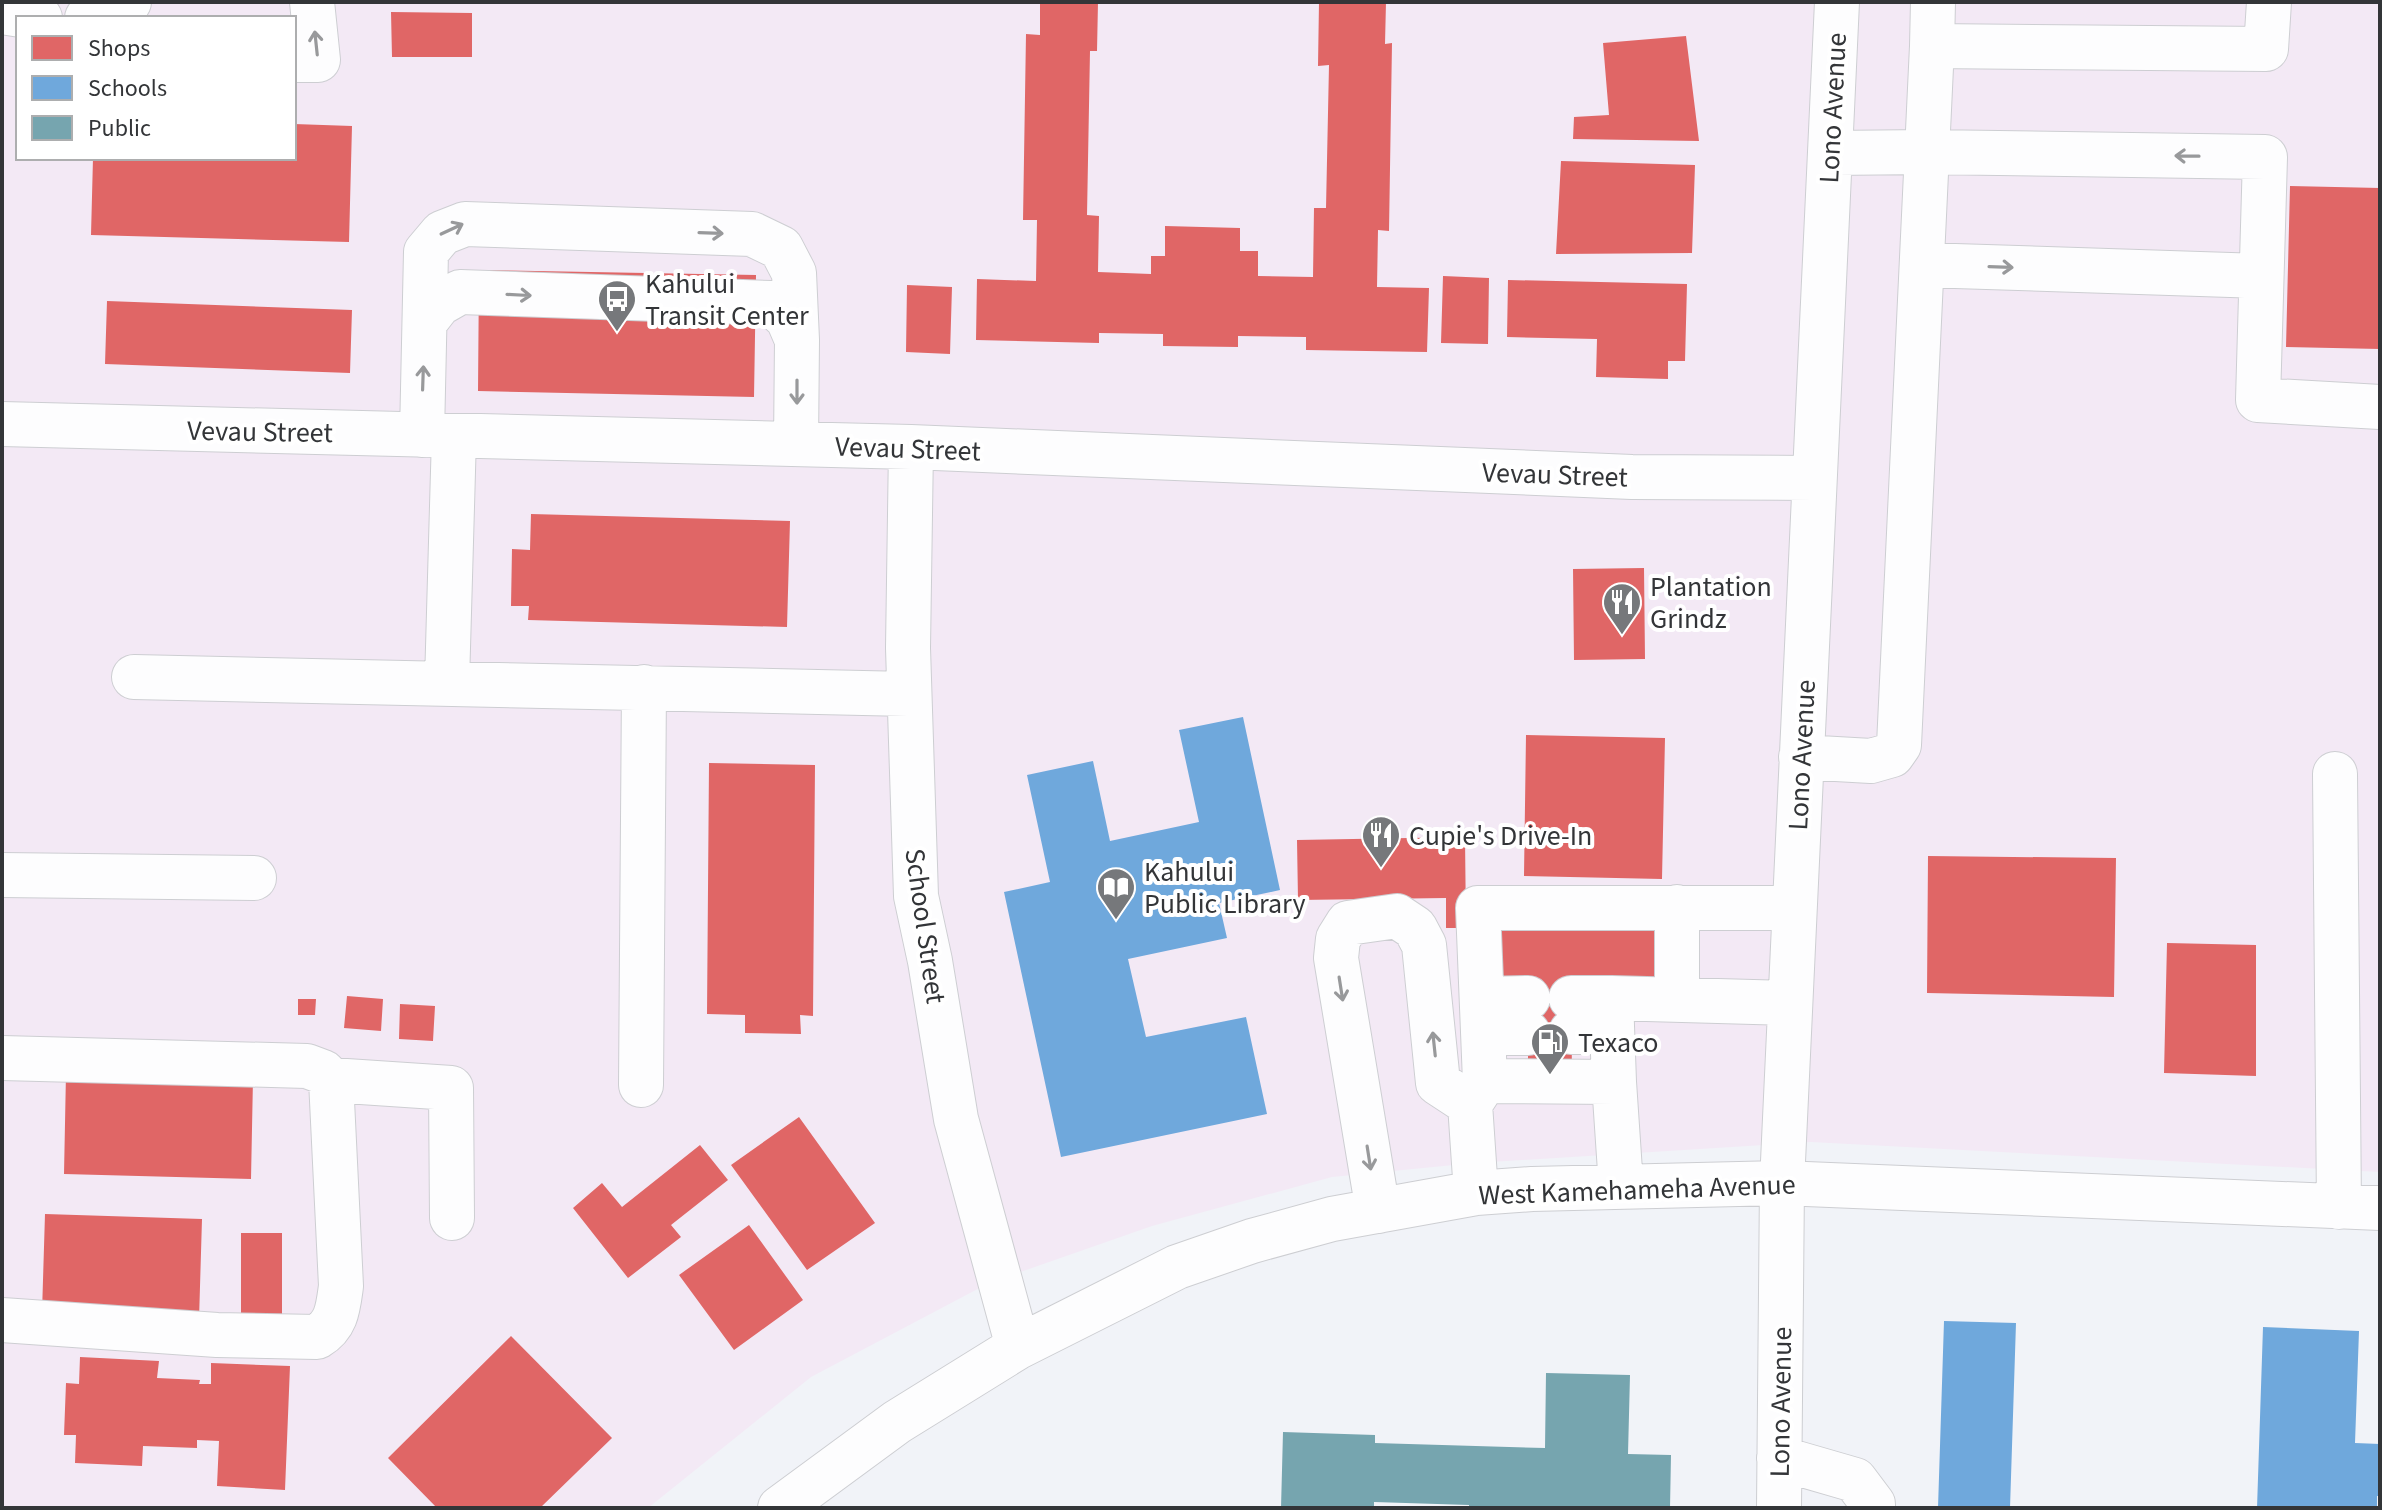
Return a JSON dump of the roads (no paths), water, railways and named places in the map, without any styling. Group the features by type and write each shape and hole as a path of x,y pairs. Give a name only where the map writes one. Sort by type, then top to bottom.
{"street":[{"path":"92,16 129,2"},
{"path":"296,60 318,60 312,2"},
{"name":"Lono Avenue","path":"1779,1508 1782,1183 1837,2"},
{"path":"1801,757 1871,761 1892,755 1899,745 1933,2"},
{"path":"1932,46 2266,49 2269,2"},
{"path":"2,12 27,16"},
{"path":"1830,153 2265,157 2258,400 2380,407"},
{"path":"447,683 438,435 425,322 426,252 442,233 465,224 752,234 781,248 794,273 796,444"},
{"path":"1923,265 2261,276"},
{"path":"425,322 439,304 460,292 771,303 788,319 797,340"},
{"name":"Vevau Street","path":"2,424 911,447 1632,477 1814,478"},
{"name":"School Street","path":"911,447 908,694 916,896 956,1119 1018,1347"},
{"path":"134,677 908,694"},
{"path":"641,1085 644,687"},
{"path":"2335,774 2360,1208"},
{"path":"2,875 254,878"},
{"path":"1677,907 1677,1000"},
{"path":"1476,1193 1477,1093 1483,1016 1478,908 1794,908"},
{"path":"1378,1211 1336,958 1338,939 1348,923 1397,916 1415,928 1424,945 1438,1083 1477,1093 1614,1082"},
{"path":"1621,1186 1614,1082 1591,1015 1677,1000 1790,1003"},
{"path":"1483,1016 1528,1016"},
{"path":"2,1058 307,1066 323,1072 331,1080 451,1088 452,1218"},
{"path":"2,1320 217,1335 317,1337 330,1329 338,1310 341,1286 331,1080"},
{"name":"West Kamehameha Avenue","path":"780,1508 897,1422 1018,1347 1177,1267 1252,1241 1332,1219 1476,1193 1782,1183 2360,1208"},
{"path":"1779,1458 1855,1480 1873,1508"}],"place":[{"name":"Kahului Transit Center","path":"617,333"},
{"name":"Plantation Grindz","path":"1622,636"},
{"name":"Cupie's Drive-In","path":"1381,869"},
{"name":"Kahului Public Library","path":"1116,921"},
{"name":"Texaco","path":"1550,1076"}]}
